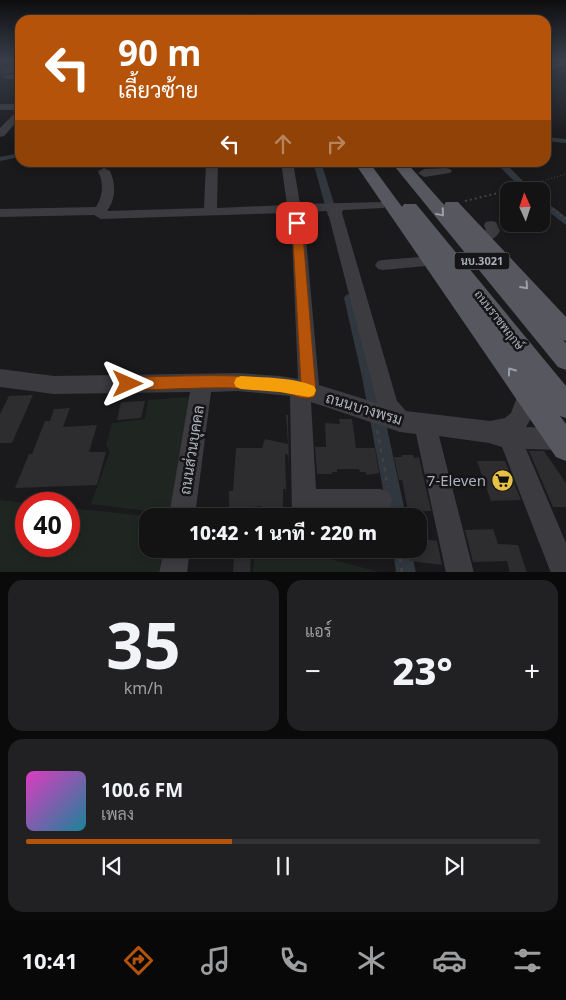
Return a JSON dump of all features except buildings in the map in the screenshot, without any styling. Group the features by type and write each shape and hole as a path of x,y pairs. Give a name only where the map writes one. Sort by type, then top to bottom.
{"main road":[{"name":"นบ.3021","path":"368,167 382,200 398,212"},
{"name":"ถนนราชพฤกษ์","path":"369,167 460,271 566,406"},
{"name":"ถนนราชพฤกษ์","path":"402,167 566,360"},
{"name":"นบ.3021","path":"419,168 453,206 486,231 566,332"},
{"path":"382,200 397,205 443,260 460,271"},
{"name":"ถนนราชพฤกษ์","path":"398,212 563,443"}],"street":[{"path":"0,107 15,107"},
{"path":"0,134 15,118"},
{"path":"210,212 212,167"},
{"path":"288,167 295,208 301,265 305,508"},
{"path":"419,168 446,171"},
{"path":"100,211 103,208 109,186 108,176 104,171"},
{"path":"100,211 101,216 210,212 342,206 382,200"},
{"path":"342,206 398,212"},
{"path":"342,206 335,213 388,406 381,415"},
{"path":"0,213 100,211"},
{"path":"383,264 432,262"},
{"name":"ถนนบางพรม","path":"0,378 54,385 238,382 280,385 304,390 381,415 425,426 563,443"},
{"name":"ถนนส่วนบุคคล","path":"183,508 202,383"},
{"name":"ถนนบางพรม","path":"500,435 514,426 522,417 528,394"},
{"path":"425,426 460,572"},
{"path":"500,435 565,572"},
{"path":"310,508 384,494"},
{"path":"173,572 175,558"}],"path":[{"path":"506,167 522,182"},
{"path":"536,182 566,174"},
{"path":"453,206 500,193"},
{"path":"550,207 566,220"},
{"path":"381,415 384,494"},
{"path":"400,558 402,572"}],"shaded area":[{"path":"191,397 172,508 139,508 139,510 91,504 110,451 106,445 112,423 145,419 148,400"},
{"path":"0,500 15,502 15,557 80,557 80,509 139,515 139,558 161,558 159,572 0,572"},
{"path":"254,558 327,558 379,572 253,572"}],"waterway":[{"path":"551,140 566,141"},
{"path":"0,159 15,156"},
{"path":"318,167 333,216"},
{"path":"504,167 520,182"},
{"path":"550,209 566,222"},
{"path":"350,298 369,377 395,508"},
{"path":"404,558 406,572"}],"slow traffic":[{"path":"241,383 280,385 309,392 309,390"}],"place":[{"name":"7-Eleven","path":"502,481"}],"route":[{"path":"128,384 238,382 280,385 309,392 297,223"}]}
